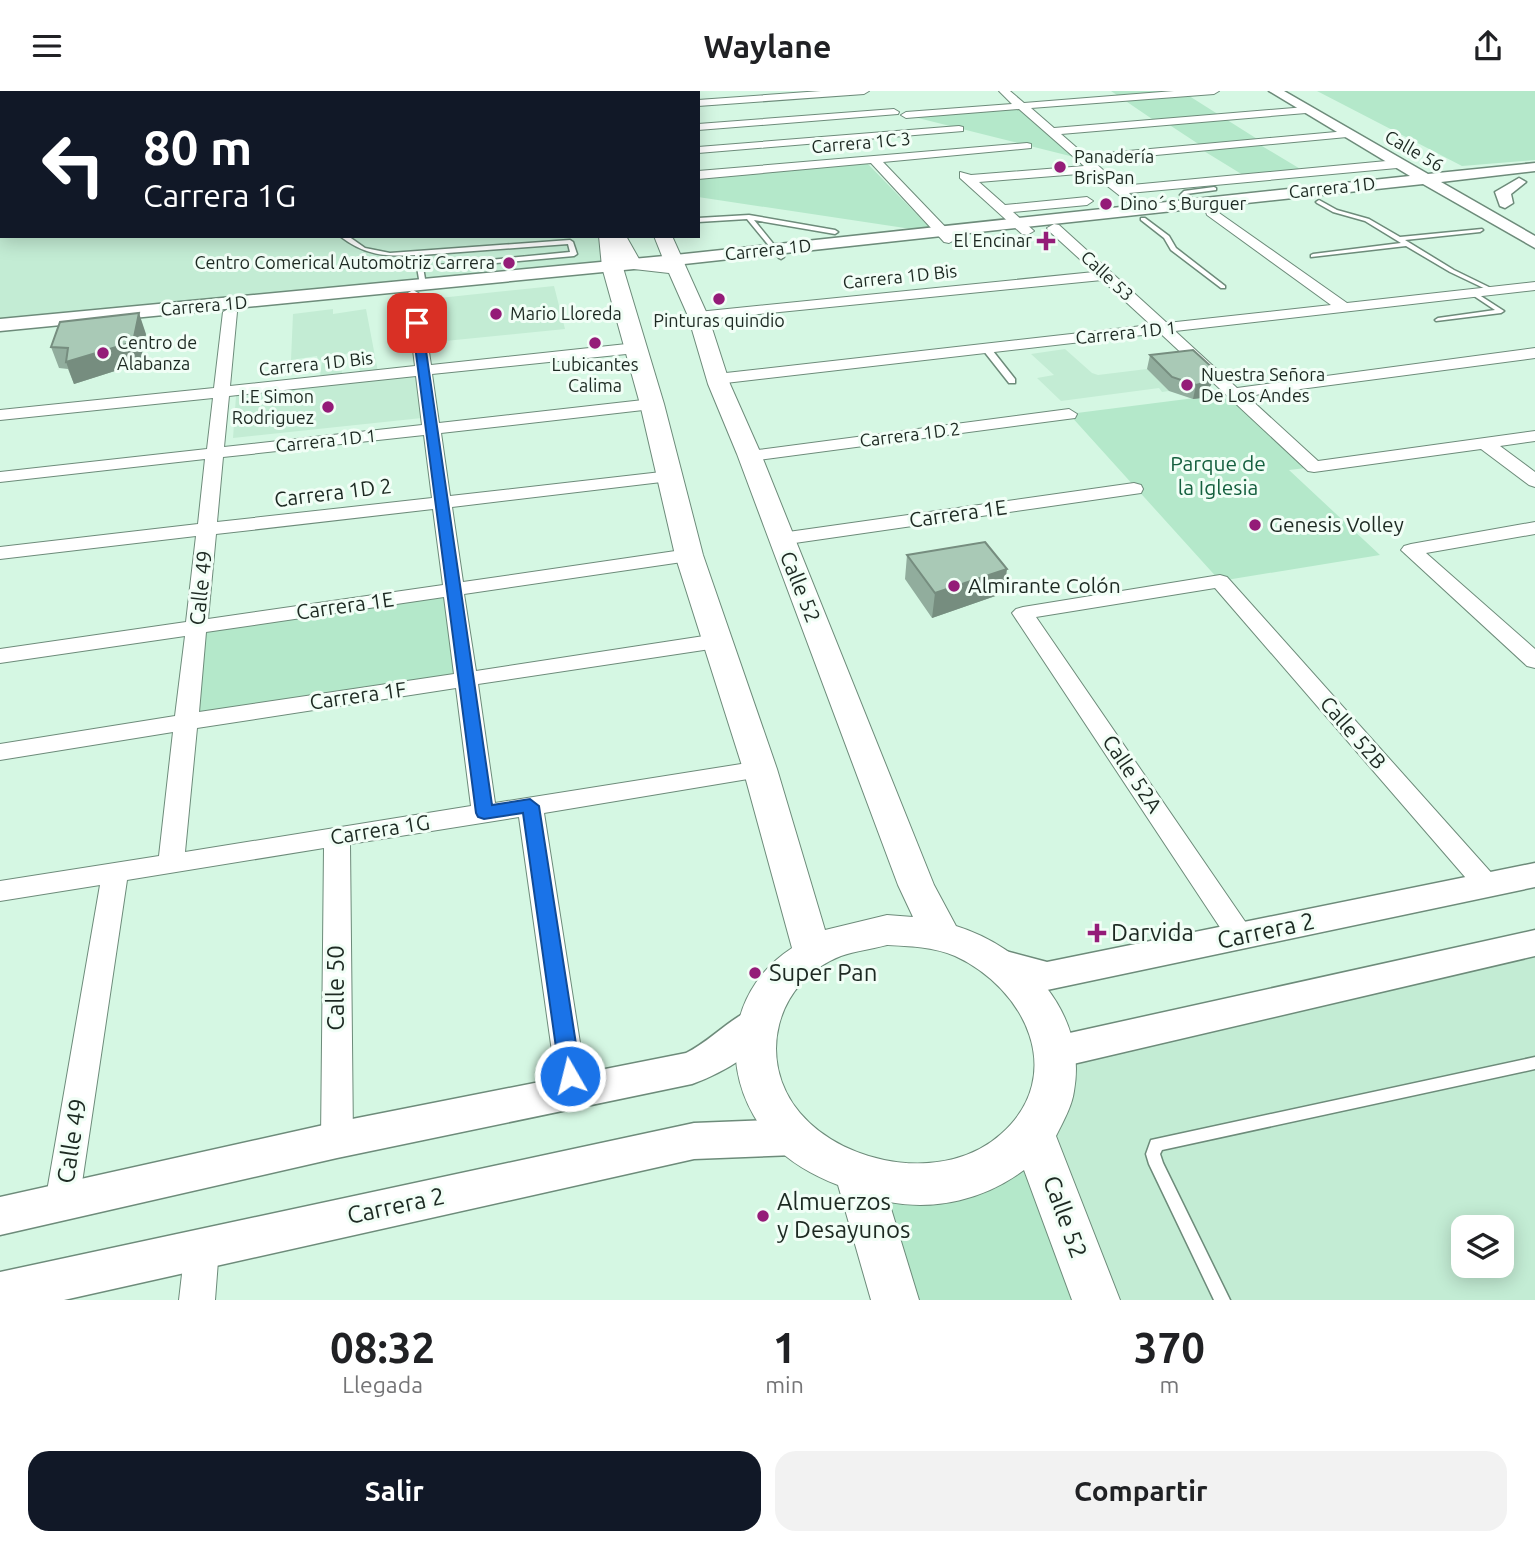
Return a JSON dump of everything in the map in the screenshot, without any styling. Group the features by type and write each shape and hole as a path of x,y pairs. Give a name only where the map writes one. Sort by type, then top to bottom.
{"main road":[{"path":"609,238 620,268"},
{"path":"617,238 620,268 636,348 690,555 760,769 812,951"},
{"name":"Calle 52","path":"664,238 698,316 717,379 750,456 916,885 942,936"},
{"path":"620,268 676,264"},
{"path":"915,931 942,936 971,947 998,963 1019,981 1036,1001 1048,1024 1056,1052 1056,1079 1049,1108 1033,1134 1008,1158 976,1175 938,1184 898,1184 858,1175 814,1153 795,1137 774,1111 759,1082 754,1053 756,1023 764,1001 776,981 793,964 812,951 861,932 915,931"},
{"name":"Calle 52","path":"1033,1134 1096,1300"},
{"path":"858,1175 895,1300"}],"street":[{"path":"721,91 783,167"},
{"path":"700,103 864,91"},
{"path":"1004,91 1142,214"},
{"path":"906,115 1214,91"},
{"name":"Calle 56","path":"1275,91 1535,243"},
{"path":"1301,91 1347,116"},
{"path":"1051,132 1306,110"},
{"path":"700,127 894,112"},
{"path":"700,150 959,129"},
{"path":"1082,159 1347,134"},
{"name":"Carrera 1C 3","path":"700,175 1027,146"},
{"path":"941,154 1022,227"},
{"path":"874,160 945,235"},
{"name":"Calle 56","path":"1500,170 1434,161 1510,206 1503,192 1527,182"},
{"path":"1118,190 1397,164 1393,173 1376,183"},
{"name":"Carrera 1D","path":"1022,227 1054,229 1195,203 1535,167"},
{"path":"969,179 1094,169"},
{"name":"Carrera 1D","path":"676,264 1142,214 1212,212 1527,182"},
{"path":"1002,209 1087,201"},
{"path":"1212,212 1345,308"},
{"name":"Calle 53","path":"1054,229 1314,467 1485,443"},
{"name":"Carrera 1D","path":"0,334 230,312 418,289 441,274 620,268"},
{"name":"Carrera 1D","path":"0,325 418,289 620,268"},
{"name":"Carrera 1D Bis","path":"698,316 1105,275"},
{"name":"Carrera 1D 1","path":"717,379 1535,286"},
{"path":"418,289 424,372 484,813"},
{"name":"Calle 49","path":"171,863 230,312"},
{"name":"Carrera 1D Bis","path":"0,415 636,348"},
{"path":"1234,393 1535,353"},
{"name":"Carrera 1D 1","path":"0,477 652,404"},
{"name":"Carrera 1D 2","path":"750,456 1069,414"},
{"path":"1485,443 1535,436"},
{"path":"1485,443 1535,481"},
{"name":"Carrera 1D 2","path":"0,553 670,476"},
{"name":"Carrera 1E","path":"781,539 1134,489"},
{"path":"1535,528 1412,549 1535,661"},
{"name":"Carrera 1E","path":"0,656 690,555"},
{"name":"Calle 52A","path":"1220,581 1023,613 1241,936"},
{"name":"Calle 52B","path":"1220,581 1487,885"},
{"name":"Carrera 1F","path":"0,752 187,720 467,681 717,642"},
{"name":"Carrera 1G","path":"0,891 760,769"},
{"path":"530,806 573,1094"},
{"name":"Calle 50","path":"337,837 337,1140"},
{"name":"Calle 49","path":"62,1203 116,872"},
{"name":"Carrera 2","path":"998,963 1047,977 1535,875"},
{"path":"1056,1052 1535,943"},
{"path":"0,1216 337,1140 692,1068 718,1055 756,1023"},
{"name":"Carrera 2","path":"0,1293 694,1141 795,1137"},
{"path":"197,1300 202,1248"}],"lane":[{"path":"1195,203 1183,195 1184,193 1214,189"},
{"path":"1319,202 1335,211 1367,220 1452,271 1494,291"},
{"path":"1142,214 1167,237 1174,249 1223,287"},
{"path":"700,220 749,217 835,232"},
{"path":"749,217 778,253"},
{"path":"1398,239 1480,230"},
{"path":"348,238 374,253 437,253 570,242 575,254 441,274 437,253"},
{"path":"1312,256 1407,244"},
{"path":"418,253 418,289"},
{"path":"1438,320 1501,311 1473,293"},
{"path":"986,348 1012,381"},
{"path":"1222,1300 1156,1164 1153,1154 1156,1145 1535,1063"}],"shaded area":[{"path":"0,238 608,238 612,267 0,325"},
{"name":"Mario Lloreda","path":"554,286 565,329 435,342 430,299"},
{"path":"333,309 333,314 366,309 378,372 360,374 358,351 341,355 342,375 320,376 322,361 318,360 317,356 291,360 293,314"},
{"path":"1065,349 1092,373 1098,375 1147,369 1169,391 1162,392 1159,388 1061,401 1037,378 1054,375 1031,354"},
{"name":"I.E Simon Rodriguez","path":"416,376 422,418 233,438 236,396"},
{"path":"1535,943 1535,1300 1096,1300 1049,1108 1056,1052"}],"green space":[{"path":"1111,91 1194,91 1186,94 1302,170 1243,175 1199,148 1203,147 1162,120 1155,121"},
{"path":"1317,91 1535,91 1535,160 1462,166"},
{"path":"1022,106 1082,159 906,115"},
{"path":"867,163 930,228 918,230 700,197 700,177"},
{"name":"Parque de la Iglesia","path":"1234,393 1314,467 1289,470 1380,555 1220,581 1069,414"},
{"path":"452,590 466,681 187,720 197,628"},
{"path":"1033,1134 1096,1300 895,1300 875,1226 898,1184"}],"building":[{"path":"139,313 133,342 66,362 68,348 51,347 60,322"},
{"path":"1193,350 1215,370 1204,383 1196,385 1172,377 1150,355"},
{"path":"985,542 1007,569 935,593 907,555"}],"place":[{"name":"Panadería BrisPan","path":"1060,167"},
{"name":"Dino´ s Burguer","path":"1106,204"},
{"name":"El Encinar","path":"1046,241"},
{"name":"Centro Comerical Automotriz Carrera","path":"509,263"},
{"name":"Pinturas quindio","path":"719,299"},
{"name":"Mario Lloreda","path":"496,314"},
{"name":"Lubicantes Calima","path":"595,343"},
{"name":"Centro de Alabanza","path":"103,353"},
{"name":"Nuestra Señora De Los Andes","path":"1187,385"},
{"name":"I.E Simon Rodriguez","path":"328,407"},
{"name":"Genesis Volley","path":"1255,525"},
{"name":"Almirante Colón","path":"954,586"},
{"name":"Darvida","path":"1097,933"},
{"name":"Super Pan","path":"755,973"},
{"name":"Almuerzos y Desayunos","path":"763,1216"}],"route":[{"path":"417,323 484,813 530,806 570,1076"}]}
